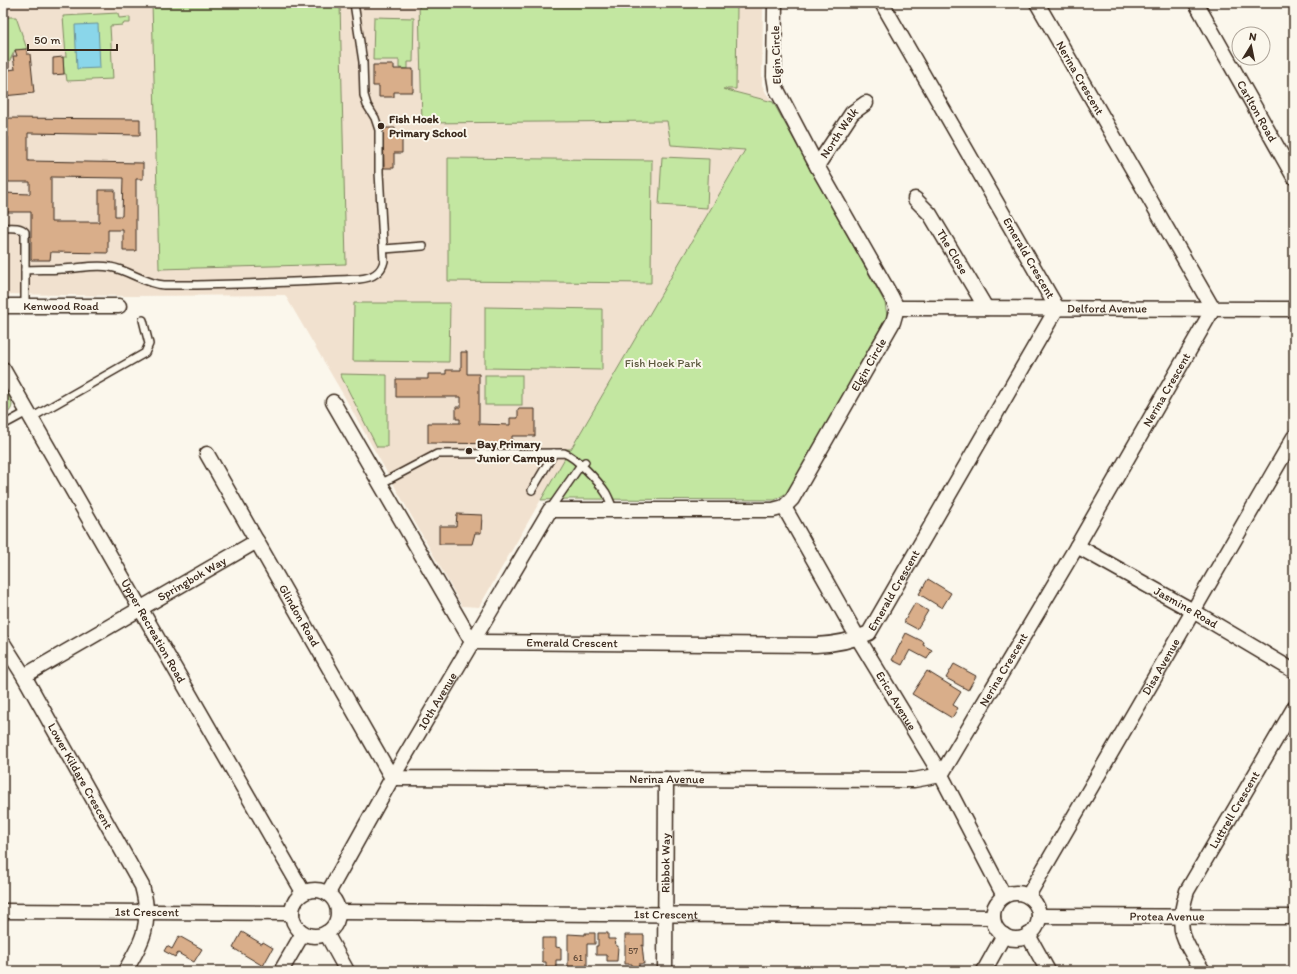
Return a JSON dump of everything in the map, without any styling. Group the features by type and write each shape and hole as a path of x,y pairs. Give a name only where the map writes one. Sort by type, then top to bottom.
{"street":[{"name":"Elgin Circle","path":"775,3 774,82 780,97 817,166 897,308 892,322 796,492 784,507"},
{"name":"Emerald Crescent","path":"472,642 816,645 834,644 858,638 869,633 1057,308 882,3"},
{"name":"Nerina Crescent","path":"941,775 1077,546 1213,309 1037,3"},
{"name":"Carlton Road","path":"1196,3 1294,176"},
{"name":"North Walk","path":"817,166 852,113 866,103"},
{"name":"The Close","path":"915,199 930,214 986,308"},
{"name":"Kenwood Road","path":"3,306 119,306"},
{"name":"Delford Avenue","path":"897,308 1294,309"},
{"name":"Upper Recreation Road","path":"3,369 303,892"},
{"path":"333,402 472,642"},
{"name":"Disa Avenue","path":"1028,896 1294,437"},
{"name":"Glindon Road","path":"207,454 392,778"},
{"path":"550,510 773,510 784,507"},
{"name":"Erica Avenue","path":"784,507 858,638 941,775 1004,896"},
{"name":"10th Avenue","path":"328,893 392,778 550,510"},
{"name":"Springbok Way","path":"24,676 257,541"},
{"name":"Jasmine Road","path":"1077,546 1193,611 1294,671"},
{"name":"Lower Kildare Crescent","path":"3,643 24,676 138,876 145,897 147,913 143,938 125,971"},
{"name":"Luttrell Crescent","path":"1203,971 1183,935 1183,916 1186,897 1190,887 1294,708"},
{"name":"Nerina Avenue","path":"392,778 914,780 941,775"},
{"name":"Ribbok Way","path":"665,971 666,779"},
{"path":"316,889 328,893 337,905 339,912 335,925 326,933 315,936 303,933 297,928 293,921 292,908 296,899 303,892 316,889"},
{"path":"1016,893 1028,896 1036,905 1039,916 1038,924 1028,935 1016,939 1004,935 996,927 993,917 996,905 1004,896 1016,893"},
{"name":"1st Crescent","path":"3,911 292,913"},
{"name":"1st Crescent","path":"339,912 993,917"},
{"name":"Protea Avenue","path":"1039,916 1294,917"},
{"path":"281,971 303,933"},
{"path":"326,933 347,971"},
{"path":"984,971 1004,935"},
{"path":"1028,935 1048,971"}],"lane":[{"path":"25,270 109,267 121,270 152,283 162,285 359,280 370,278 379,272 384,261 384,249 379,172 379,130 364,95 363,62 354,3"},
{"path":"3,228 18,228 24,231 25,306"},
{"path":"384,249 423,246"},
{"path":"3,425 29,415 145,353 149,344 143,320"},
{"path":"532,490 554,453"},
{"path":"380,484 437,454 564,453 570,455 583,464 606,493 614,510"},
{"path":"550,510 583,464"}],"shaded area":[{"name":"Fish Hoek Primary School","path":"3,3 763,3 762,85 773,102 571,449 562,449 565,458 479,607 462,606 344,396 285,295 128,296 3,294"}],"green space":[{"path":"3,3 5,3 6,17 16,17 27,49 15,50 9,62 3,62"},
{"path":"152,3 340,3 346,264 159,269"},
{"name":"Fish Hoek Park","path":"419,3 734,3 737,7 736,89 723,89 773,102 885,303 887,316 788,492 775,500 541,500 565,458 562,449 571,449 745,150 671,145 667,121 422,123"},
{"path":"118,13 119,18 130,17 130,23 110,26 113,79 67,81 66,74 64,74 63,57 66,57 63,16"},
{"path":"374,17 414,18 413,62 408,62 408,69 399,68 399,60 373,60"},
{"path":"662,157 709,159 707,208 659,205"},
{"path":"448,158 652,160 651,283 448,281"},
{"path":"354,303 450,303 449,362 353,361"},
{"path":"485,307 602,309 602,370 485,368"},
{"path":"340,374 387,375 387,447 377,447"},
{"path":"485,375 522,375 522,405 485,405"},
{"path":"3,387 12,403 12,406 8,413 3,416"}],"water":[{"path":"98,24 100,68 77,69 75,25"}],"building":[{"path":"27,49 27,54 30,54 34,93 3,96 3,63 9,62 9,70 15,69 13,56 17,56 15,50"},
{"path":"63,57 64,74 53,75 53,58"},
{"path":"373,65 394,65 394,69 413,69 413,92 394,92 394,97 379,97 379,86 373,86"},
{"path":"3,118 140,119 140,135 28,133 28,161 143,163 143,179 136,179 136,251 123,251 123,230 108,230 108,253 51,252 50,260 31,260 31,212 3,212 3,193 30,194 30,182 8,182 8,137 3,137","holes":["51,177 123,178 122,216 115,216 115,190 99,190 99,222 51,222"]},
{"path":"383,128 395,128 395,137 402,137 402,153 394,153 394,168 384,168"},
{"path":"461,352 467,352 467,374 479,374 479,424 510,425 510,418 518,418 518,409 535,409 535,436 512,436 512,444 428,443 428,423 460,423 460,419 456,419 456,407 461,407 461,397 396,397 396,379 428,379 428,374 446,374 446,370 461,370"},
{"path":"457,514 482,515 481,533 475,533 472,544 439,544 439,526 456,526"},
{"path":"928,579 951,593 942,608 919,594"},
{"path":"915,603 928,611 917,629 904,622"},
{"path":"906,633 924,642 923,645 932,650 927,659 910,650 902,665 892,660"},
{"path":"954,664 976,676 968,690 946,678"},
{"path":"927,671 961,692 953,705 958,708 952,718 912,694"},
{"path":"242,932 262,944 263,942 273,948 263,966 233,948"},
{"path":"585,933 595,933 595,944 587,944 587,969 568,969 568,934 585,935"},
{"path":"598,933 608,933 608,939 615,939 616,946 618,946 617,961 607,961 607,955 596,955"},
{"path":"625,935 644,935 644,946 642,945 644,964 639,964 639,967 632,967 632,964 625,964"},
{"path":"179,936 202,949 194,962 178,953 175,957 164,951 167,946 172,949"},
{"path":"542,938 556,938 556,947 561,948 561,960 556,960 556,970 546,970 546,962 542,962"}],"place":[{"name":"Fish Hoek Primary School","path":"381,126"},
{"name":"Bay Primary Junior Campus","path":"469,451"}]}
